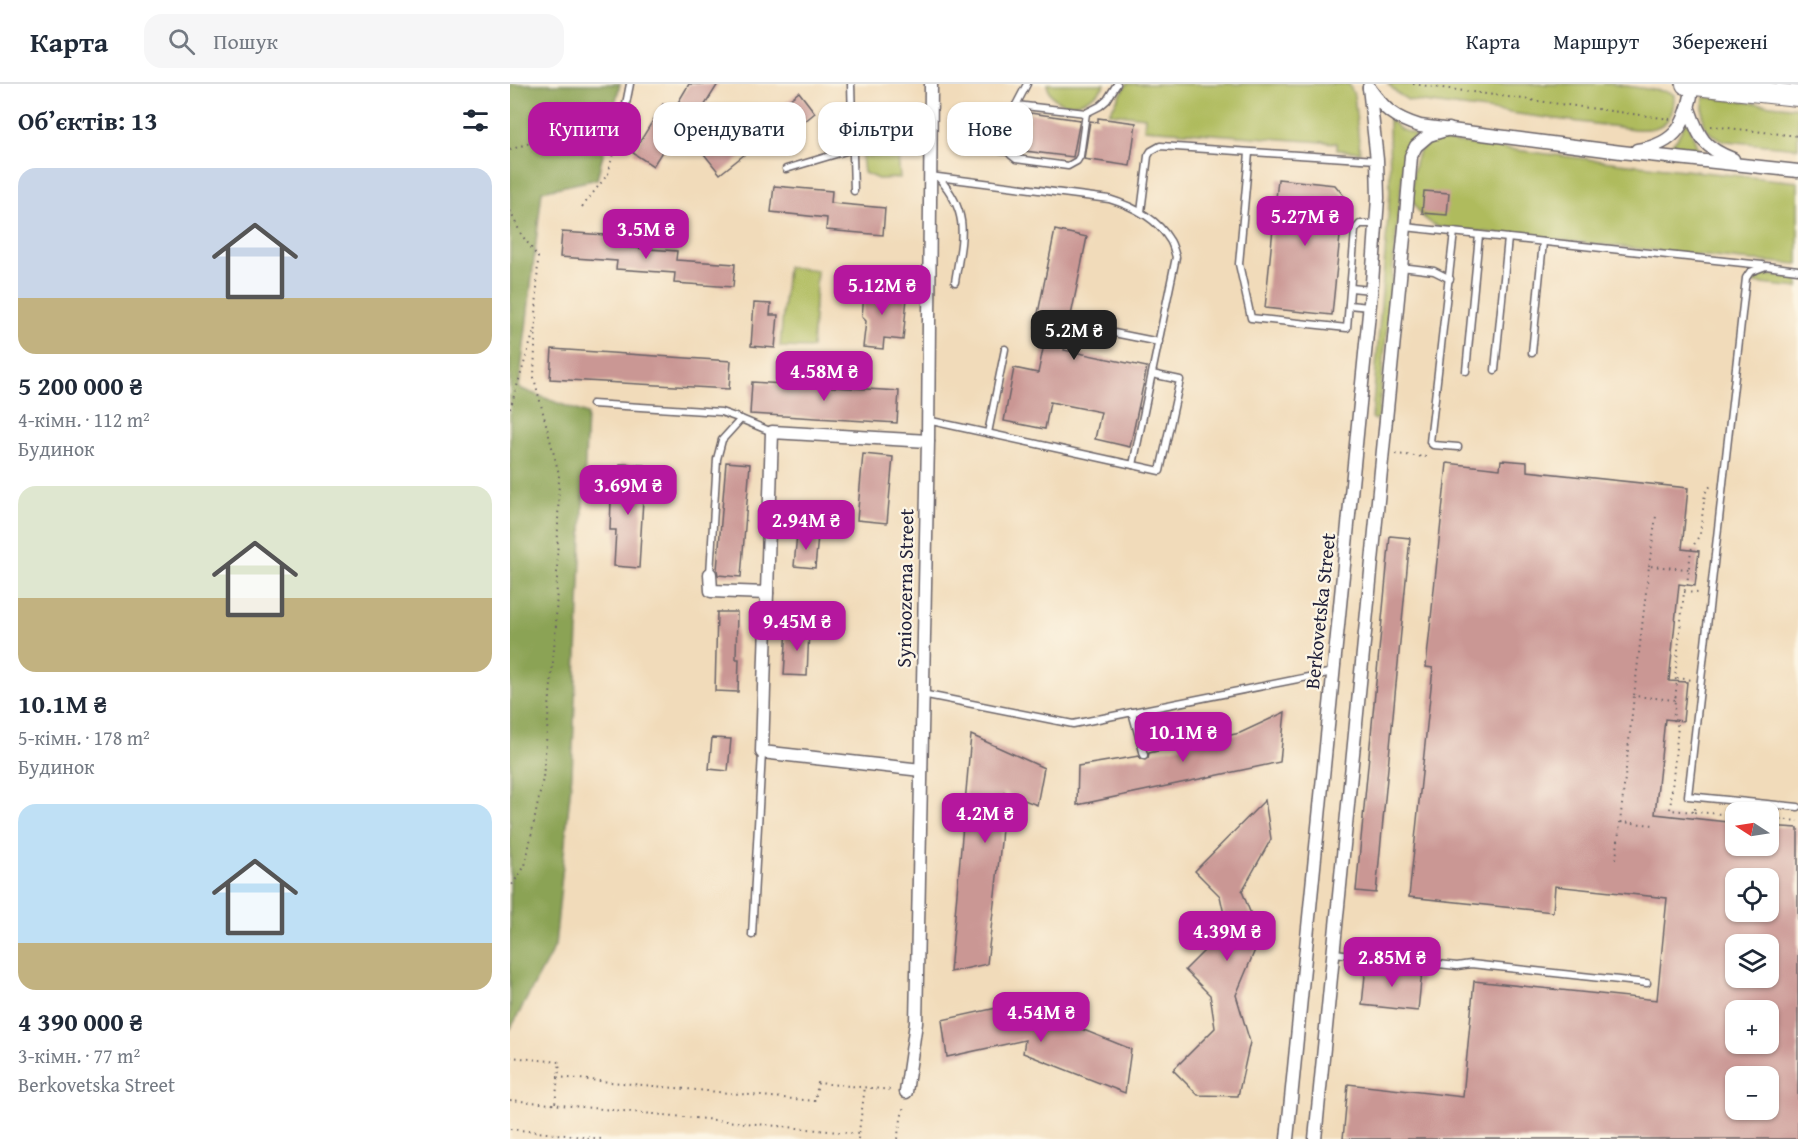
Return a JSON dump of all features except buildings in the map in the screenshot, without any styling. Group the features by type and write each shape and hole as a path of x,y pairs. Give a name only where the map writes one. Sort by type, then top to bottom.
{"highway":[{"path":"1690,84 1798,96"}],"street":[{"name":"Synioozerna Street","path":"906,1092 916,1023 927,420 934,177 931,84"},
{"path":"1690,84 1688,123 1709,148 1748,165 1798,171"},
{"name":"Berkovetska Street","path":"1368,86 1389,112 1401,120 1420,126 1621,152 1748,165"},
{"name":"Berkovetska Street","path":"1287,1139 1377,224 1377,160 1368,86"},
{"name":"Berkovetska Street","path":"1621,152 1657,146 1688,123"},
{"path":"1315,1139 1412,156 1416,146 1429,135 1449,129"},
{"path":"921,770 762,752 772,432 928,441"},
{"path":"710,574 711,591 767,593"}],"lane":[{"path":"626,102 630,84"},
{"path":"851,84 852,102"},
{"path":"1018,102 1027,84"},
{"path":"1033,107 1086,112 1107,100 1117,84"},
{"path":"1012,156 1016,159 1073,165 1080,156 1086,112"},
{"path":"1141,212 1148,156 1155,147 1377,160"},
{"path":"1249,153 1239,264 1251,318 1347,328 1355,230 1360,224 1377,224"},
{"path":"786,169 830,156"},
{"path":"853,156 854,191"},
{"path":"934,177 1109,199 1127,204 1141,212 1159,226 1170,240 1176,257 1133,465"},
{"path":"934,177 951,192 960,212 963,230 955,282"},
{"path":"1405,227 1798,270"},
{"path":"1454,232 1430,442 1433,445 1458,447"},
{"path":"1466,371 1479,235"},
{"path":"1495,370 1508,238"},
{"path":"1532,353 1543,242"},
{"path":"1766,266 1750,272 1745,283 1688,796 1798,807"},
{"path":"1401,267 1434,271 1450,279"},
{"path":"1351,288 1371,290"},
{"path":"1349,305 1370,307"},
{"path":"1084,327 1159,342"},
{"path":"988,433 1005,349"},
{"path":"927,420 1160,471 1180,380 1152,374"},
{"path":"592,404 721,412 772,432"},
{"path":"710,574 717,459 722,440 741,419"},
{"path":"922,694 1073,724 1333,672"},
{"path":"1132,712 1144,755"},
{"path":"753,935 762,752"},
{"path":"1334,953 1457,966 1471,964 1647,983"}],"path":[{"path":"1413,84 1688,123 1798,136"},
{"path":"510,150 528,144"},
{"path":"582,207 608,174 613,156"},
{"path":"510,211 521,234 538,256 534,378 560,474 556,625 543,778 525,866 510,888"},
{"path":"510,409 535,328"},
{"path":"1392,454 1425,456 1433,445"},
{"path":"1711,484 1705,494 1700,534 1691,550 1682,613 1673,720 1678,726 1670,810 1725,814"},
{"path":"1616,860 1656,516"},
{"path":"1649,566 1689,569"},
{"path":"1634,696 1675,700"},
{"path":"1694,819 1696,796"},
{"path":"1779,819 1798,821"},
{"path":"1620,822 1654,825"},
{"path":"510,1057 560,1062 555,1104"},
{"path":"558,1077 815,1101 819,1083 906,1092 897,1139"},
{"path":"858,1139 866,1087"},
{"path":"510,1100 859,1134"},
{"path":"510,1129 602,1139"}],"green space":[{"path":"510,84 620,84 616,102 528,102 528,156 603,156 597,179 542,191 519,388 587,414 572,773 555,946 510,1030"},
{"path":"1047,84 1105,84 1091,97 1073,104 1057,100 1051,94"},
{"path":"1127,84 1349,84 1354,95 1360,152 1337,150 1337,143 1144,129 1145,117 1109,113"},
{"path":"1388,84 1612,84 1669,92 1674,95 1671,113 1664,124 1651,129 1634,129 1408,100"},
{"path":"1704,97 1798,108 1798,148 1726,141 1712,135 1703,119"},
{"path":"1389,119 1400,129 1416,135 1409,143 1404,158 1376,420 1372,418 1390,191"},
{"path":"1687,119 1697,147 1707,158 1663,154 1678,137"},
{"path":"1436,140 1798,182 1798,264 1438,227 1418,211 1412,192 1418,155 1423,148"},
{"path":"898,156 900,178 878,179 864,173 862,157"},
{"path":"787,267 817,270 812,348 780,347"},
{"path":"1762,274 1798,278 1798,288 1753,283"}]}
